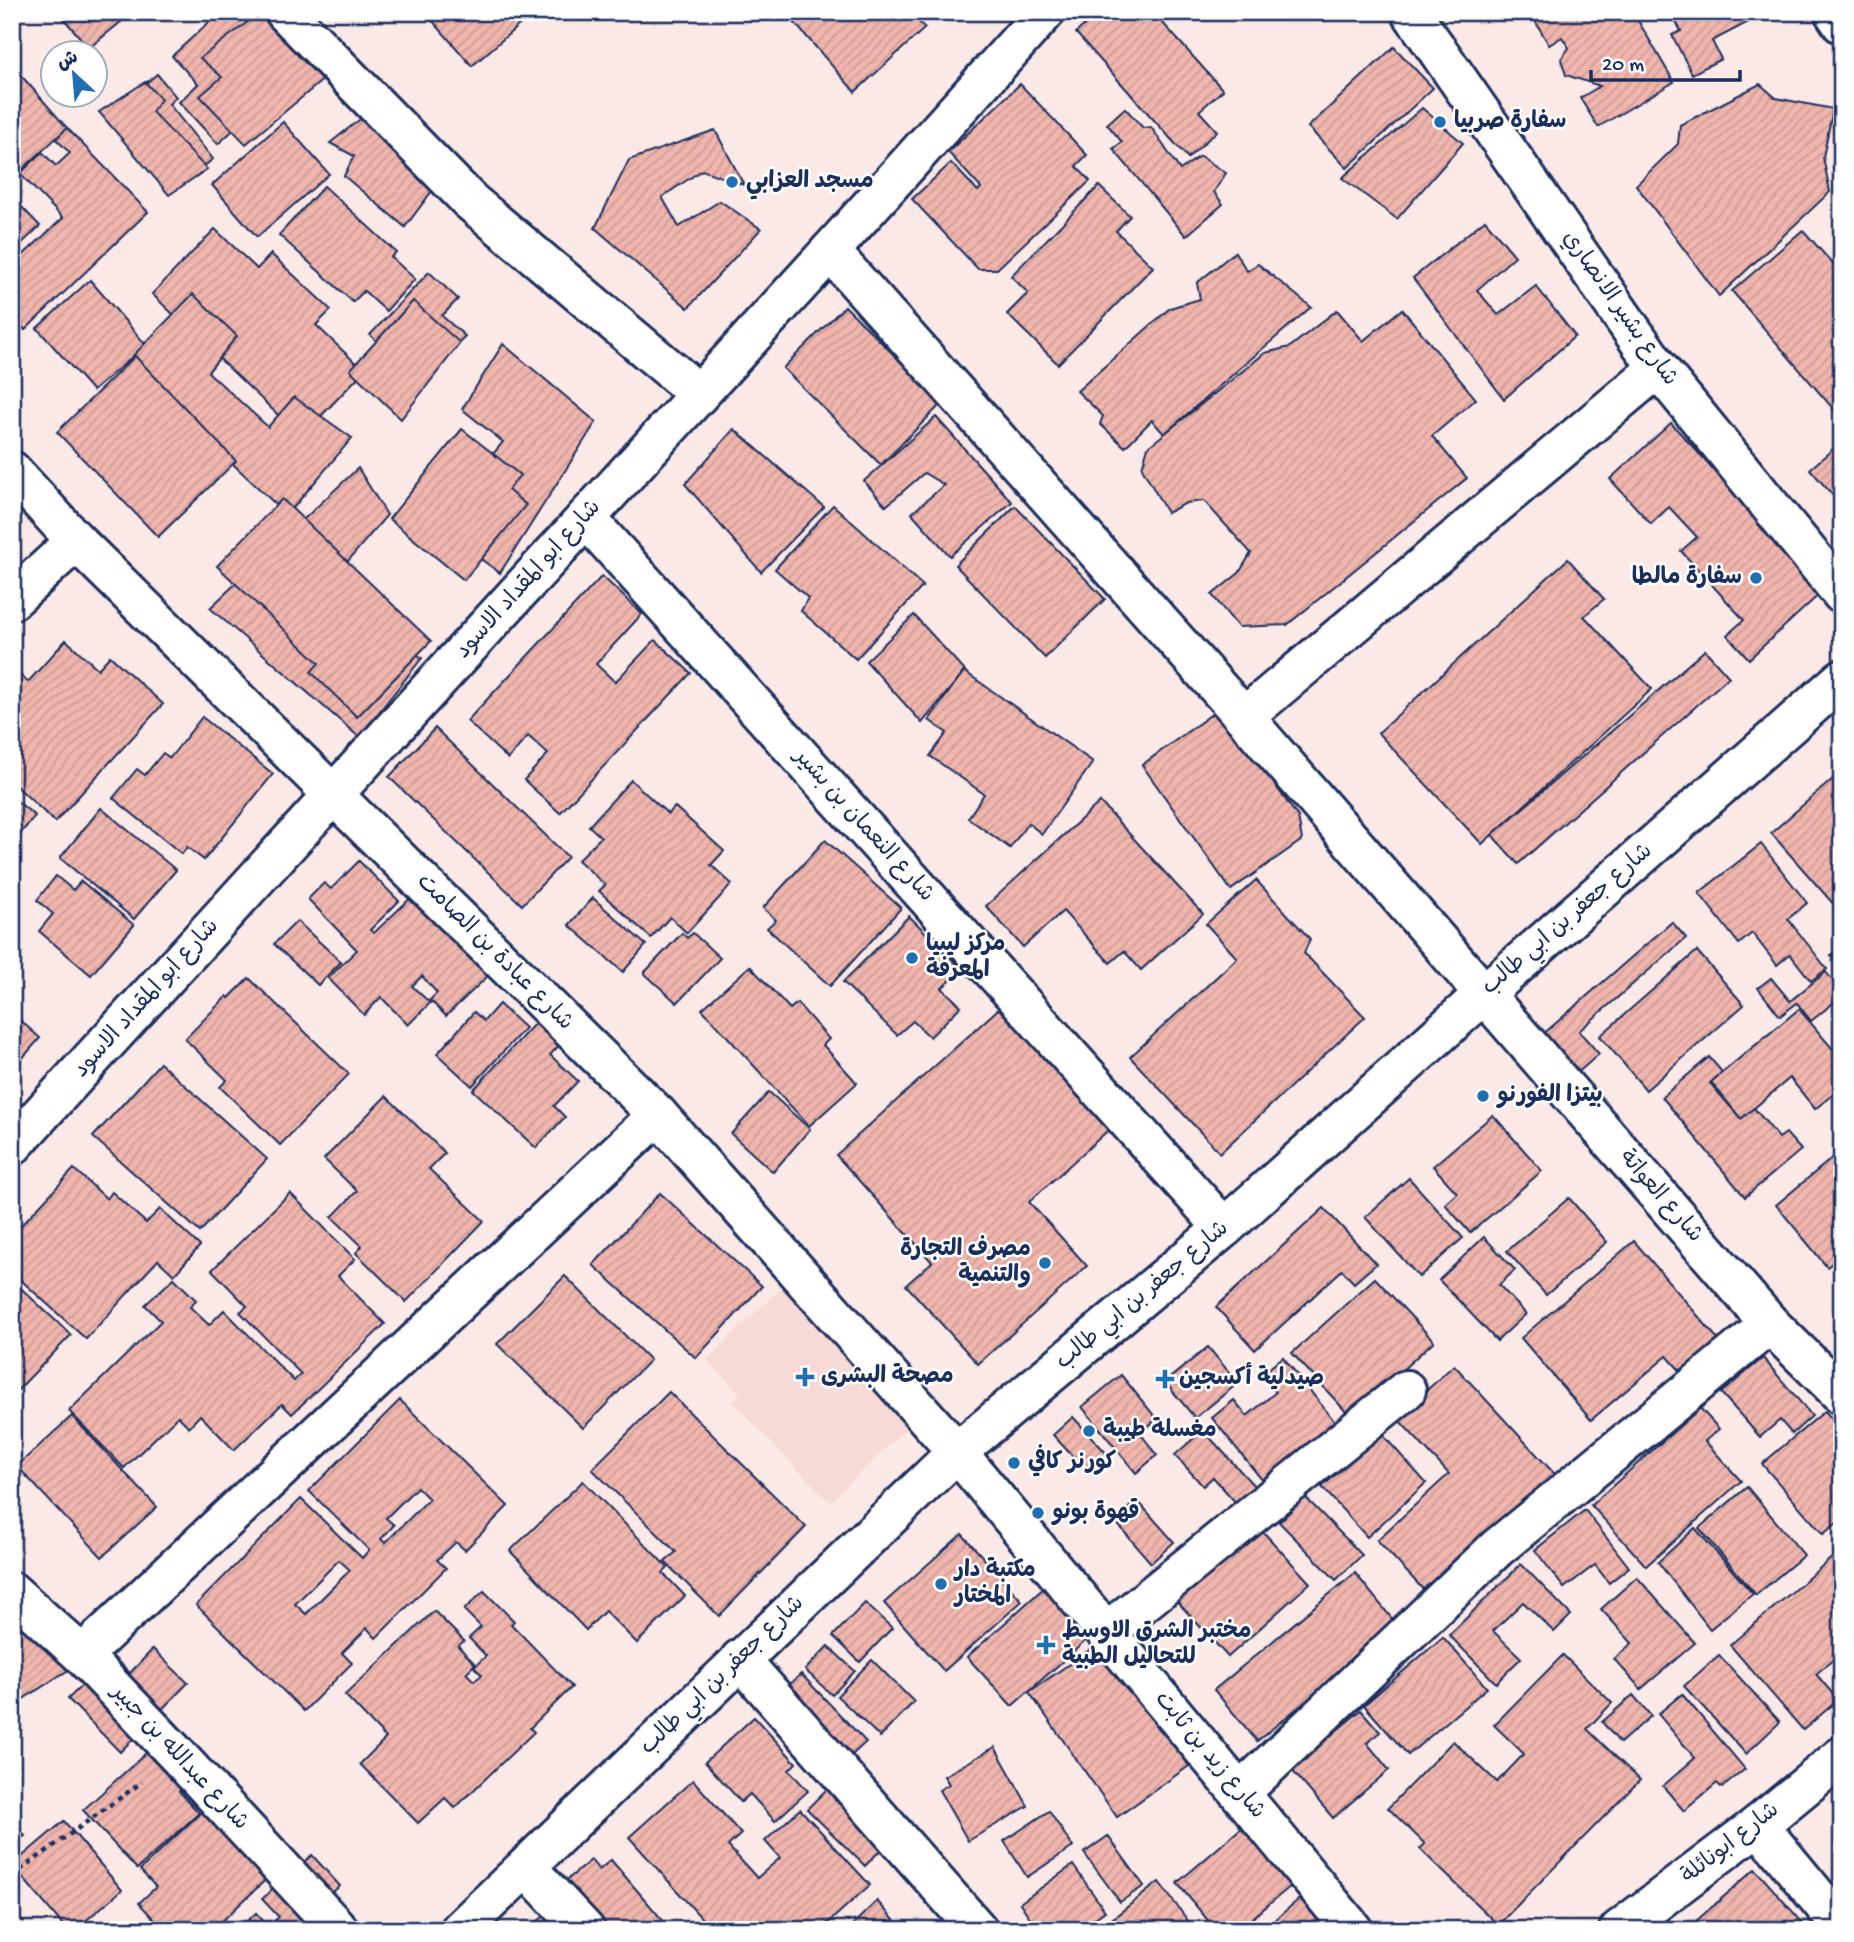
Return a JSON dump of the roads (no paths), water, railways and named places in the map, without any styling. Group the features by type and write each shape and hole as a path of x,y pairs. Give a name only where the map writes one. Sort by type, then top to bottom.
{"street":[{"path":"285,12 470,201 698,393"},
{"name":"شارع ابو المقداد الاسود","path":"12,1146 1045,12"},
{"path":"1833,12 1842,24"},
{"name":"شارع بشير الانصاري","path":"1417,15 1658,368 1842,594"},
{"name":"شارع العواتة","path":"830,251 1244,717 1770,1324 1836,1377"},
{"path":"1244,717 1658,368"},
{"name":"شارع عبادة بن الصامت","path":"12,471 76,541 658,1115 957,1452"},
{"name":"شارع النعمان بن بشير","path":"586,518 1224,1228"},
{"path":"12,600 76,541"},
{"name":"شارع جعفر بن ابي طالب","path":"460,1930 957,1452 1224,1228 1483,995 1842,679"},
{"path":"82,1655 658,1115"},
{"path":"1240,1793 1497,1548 1770,1324"},
{"path":"1107,1632 1406,1390"},
{"name":"شارع زيد بن ثابت","path":"957,1452 1353,1930"},
{"name":"شارع عبدالله بن جبير","path":"12,1592 82,1655 339,1930"},
{"path":"740,1659 978,1930"},
{"name":"شارع ابونائلة","path":"1619,1930 1758,1825 1842,1756"},
{"path":"1758,1825 1842,1927"},
{"path":"526,1867 585,1930"}],"place":[{"name":"سفارة صربيا","path":"1440,122"},
{"name":"مسجد العزابي","path":"732,182"},
{"name":"سفارة مالطا","path":"1756,578"},
{"name":"مركز ليبيا المعرفة","path":"912,958"},
{"name":"بيتزا الفورنو","path":"1483,1096"},
{"name":"مصرف التجارة والتنمية","path":"1045,1263"},
{"name":"مصحة البشرى","path":"805,1377"},
{"name":"صيدلية أكسجين","path":"1165,1379"},
{"name":"مغسلة طيبة","path":"1089,1431"},
{"name":"كورنر كافي","path":"1014,1463"},
{"name":"قهوة بونو","path":"1038,1513"},
{"name":"مكتبة دار المختار","path":"941,1584"},
{"name":"مختبر الشرق الاوسط للتحاليل الطبية","path":"1046,1645"}]}
